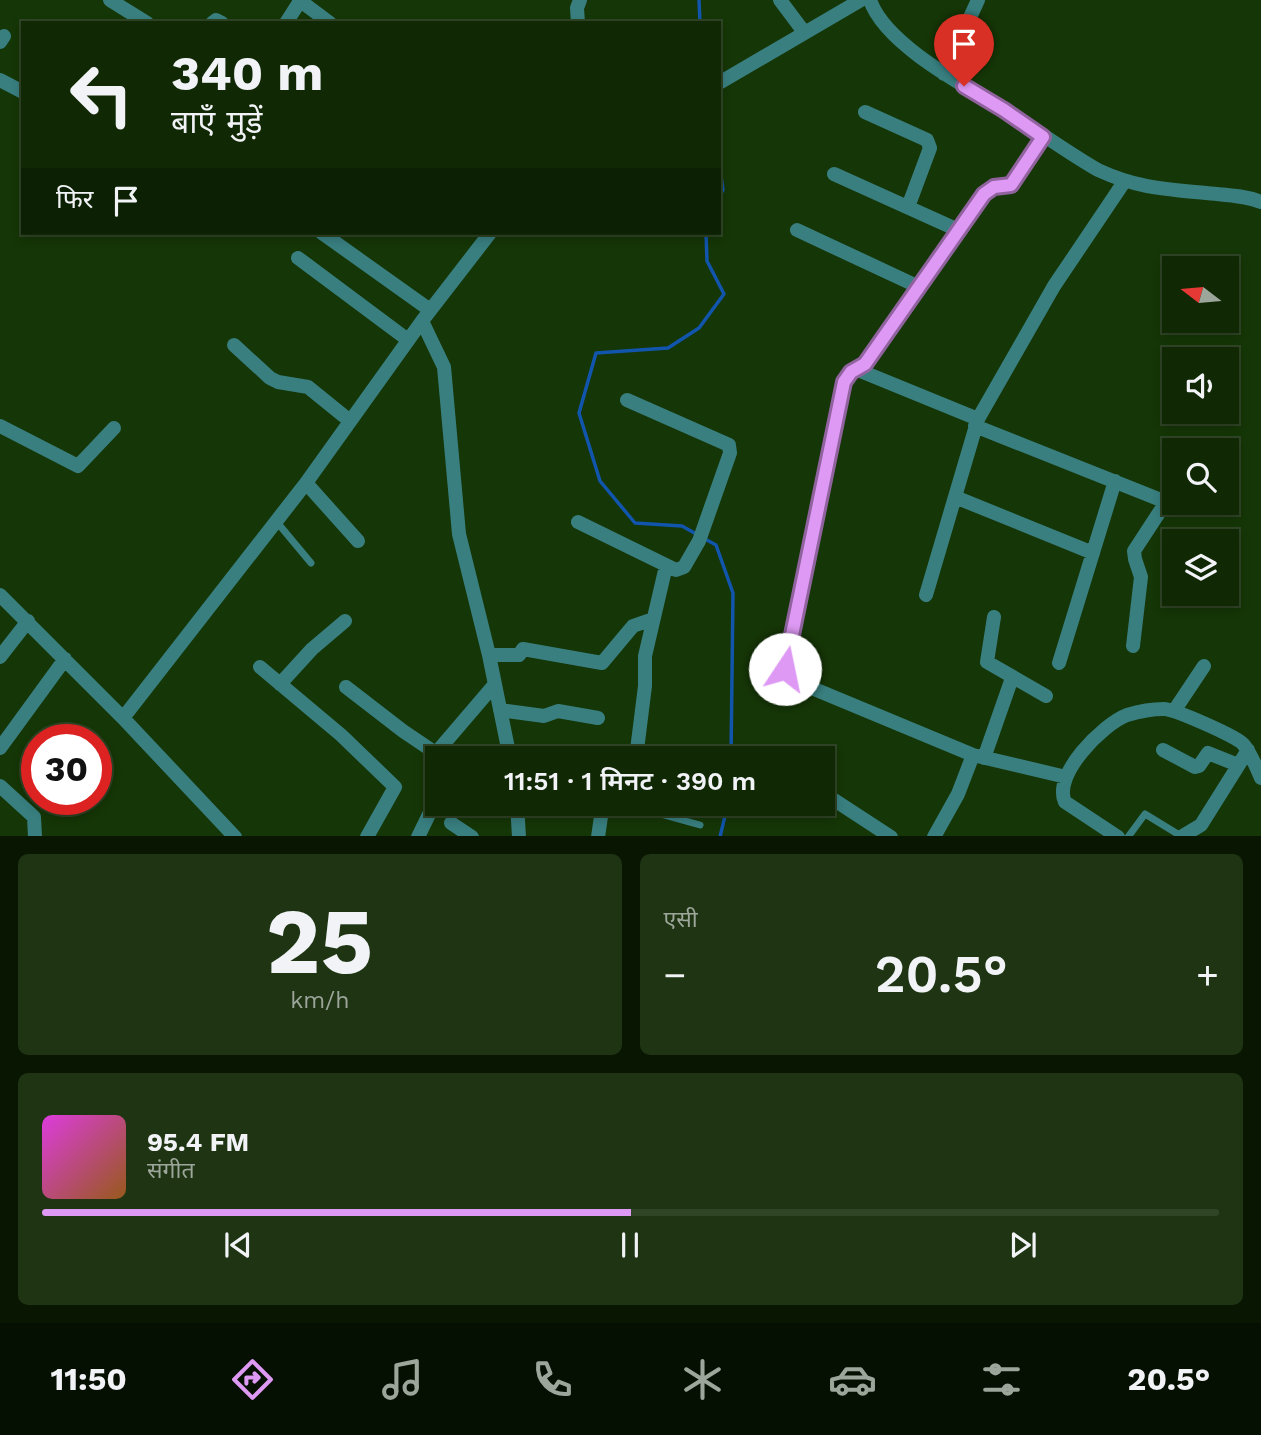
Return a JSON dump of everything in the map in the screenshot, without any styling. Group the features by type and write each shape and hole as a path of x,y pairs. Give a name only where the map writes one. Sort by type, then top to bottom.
{"street":[{"path":"110,0 144,21"},
{"path":"287,21 299,0 327,21"},
{"path":"578,21 577,8 580,0"},
{"path":"780,0 804,32"},
{"path":"721,82 861,0"},
{"path":"870,0 884,25 944,74 1098,170 1124,182 1144,187 1261,201"},
{"path":"944,74 978,0"},
{"path":"0,80 21,91"},
{"path":"865,112 927,140 930,144 908,208"},
{"path":"1043,137 1011,185 988,189 865,364 851,372 844,382 785,669 795,681 978,756 1066,777"},
{"path":"834,174 958,230"},
{"path":"926,595 976,423 1054,286 1124,182"},
{"path":"797,230 919,287"},
{"path":"325,235 426,315 444,367 459,534 489,655 508,746"},
{"path":"123,718 276,522 426,315 488,235"},
{"path":"298,258 408,340"},
{"path":"234,345 270,378 308,387 350,421"},
{"path":"858,370 976,423 1166,502 1135,551 1134,556 1142,577 1133,646"},
{"path":"578,522 676,570 684,568 699,541 730,453 729,445 628,400"},
{"path":"0,426 78,466 114,428"},
{"path":"1059,663 1115,481"},
{"path":"306,482 358,541"},
{"path":"956,497 1093,554"},
{"path":"638,746 645,687 645,656 666,566"},
{"path":"0,595 123,718 234,836"},
{"path":"994,617 987,662 1046,696"},
{"path":"489,655 519,656 523,649 602,663 633,626 653,619"},
{"path":"0,657 27,621"},
{"path":"281,684 312,649 345,621"},
{"path":"0,748 65,659"},
{"path":"1174,711 1204,666"},
{"path":"260,667 341,735 395,787 367,836"},
{"path":"934,836 978,756 1012,678"},
{"path":"447,746 495,684"},
{"path":"346,687 428,746"},
{"path":"1118,836 1065,802 1062,796 1066,777 1073,763 1119,719 1131,714 1163,709 1174,711 1238,739 1248,750 1261,778"},
{"path":"500,710 544,716 558,711 598,719"},
{"path":"1163,750 1195,767 1199,766 1208,753 1238,765"},
{"path":"1181,836 1200,825 1248,750"},
{"path":"0,786 34,817 35,836"},
{"path":"835,800 891,836"},
{"path":"418,836 428,816"},
{"path":"518,816 519,836"},
{"path":"598,836 601,816"},
{"path":"451,823 472,836"}],"lane":[{"path":"276,522 312,563"},
{"path":"1128,836 1145,814 1181,836"},
{"path":"668,816 700,825"}],"waterway":[{"path":"699,0 700,21"},
{"path":"721,176 721,194"},
{"path":"698,535 682,526 635,523 600,481 579,413 596,353 668,348 699,328 724,294 707,261 706,235"},
{"path":"705,539 716,545 733,593 731,746"},
{"path":"720,836 725,816"}],"route":[{"path":"785,669 844,382 851,372 865,364 988,189 1011,185 1043,137 964,86"}]}
